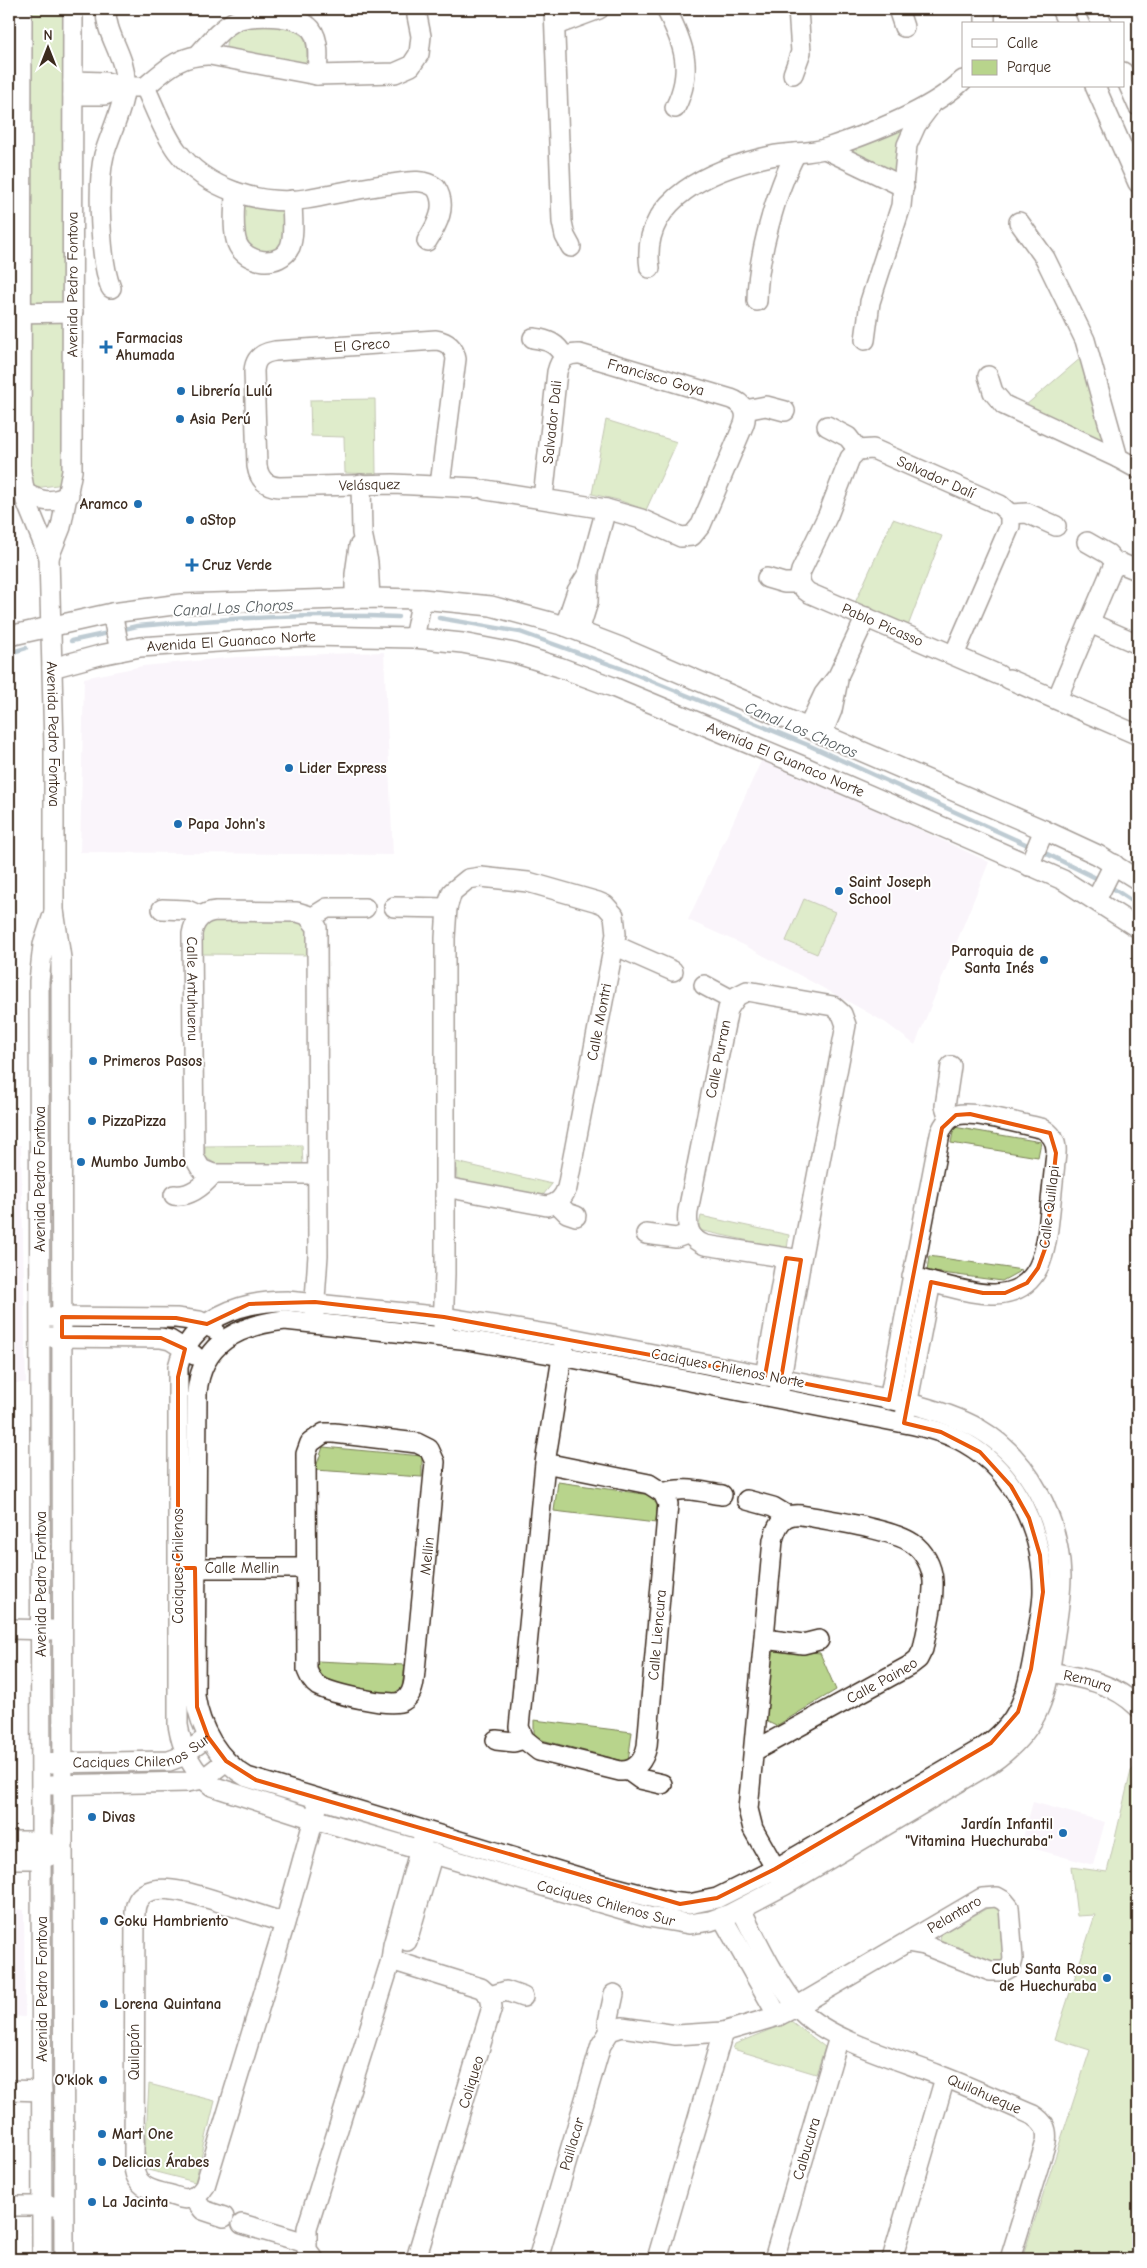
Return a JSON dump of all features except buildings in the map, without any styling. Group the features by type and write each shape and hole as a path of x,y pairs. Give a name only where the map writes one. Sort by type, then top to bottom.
{"street":[{"name":"Avenida Pedro Fontova","path":"22,9 15,87 15,313 21,471 24,492 49,557 54,910 61,958 64,2259"},
{"name":"Avenida Pedro Fontova","path":"49,557 61,528 68,495 73,441 73,9"},
{"path":"106,9 110,33 123,65 125,87 122,105 106,150 102,168 103,260 111,288"},
{"path":"571,247 565,236 562,222 555,17 599,9"},
{"path":"666,9 680,38 685,60 684,82 675,108"},
{"path":"793,74 800,52 798,9"},
{"path":"985,9 985,22"},
{"path":"1061,9 1067,22"},
{"path":"1095,9 1101,22"},
{"path":"199,54 222,29 234,21 257,16 299,21 310,29 316,44 317,75"},
{"path":"73,88 105,95 125,87 145,87 175,62 199,54 210,54 317,75 395,73 411,66 416,61 421,46 417,16"},
{"path":"1124,74 1138,106"},
{"path":"650,268 649,249 656,224 666,208 684,190 695,183 742,164 826,149 932,104 948,94 962,81"},
{"path":"145,87 169,140 185,160 207,179 235,192 264,199 292,200 306,199 360,187 408,182 428,183 439,193 442,204 439,219 427,241"},
{"path":"1096,88 1138,184"},
{"path":"865,340 870,302 899,212 904,187 907,144 916,125 932,104"},
{"path":"826,149 904,187"},
{"path":"757,301 758,274 762,256 786,173 796,153"},
{"path":"235,192 236,240 246,255 260,260 275,260 284,255 289,248 292,238 292,200"},
{"path":"1019,222 1037,245 1055,276 1085,340 1118,458"},
{"path":"15,313 73,312"},
{"path":"533,338 550,341 560,350 564,357"},
{"name":"El Greco","path":"264,482 260,477 257,466 254,371 256,362 261,355 275,351 436,340 442,341 452,348 456,359 440,485"},
{"name":"Francisco Goya","path":"564,357 570,354 580,354 656,376 731,399 742,405 745,410"},
{"name":"Salvador Dali","path":"543,498 557,372 564,357"},
{"path":"988,376 992,392 1004,405 1138,469"},
{"path":"745,410 766,406 786,411"},
{"name":"Velásquez","path":"264,482 279,487 361,484 440,485 481,489 606,509 641,519 676,536 687,537 696,533 701,525 744,424 745,410"},
{"path":"767,578 784,583 800,583 801,571 828,515 850,458 858,450 848,437 827,426"},
{"name":"Salvador Dalí","path":"858,450 873,449 1004,507 1010,514 1027,513 1056,526"},
{"path":"361,484 362,533 355,574 362,598"},
{"path":"24,492 41,501 55,501 68,495"},
{"path":"572,629 577,591 589,572 606,509"},
{"path":"954,655 1010,526 1010,514"},
{"path":"1087,542 1108,554 1117,564"},
{"path":"1057,699 1112,569 1117,564 1124,564 1137,570"},
{"name":"Pablo Picasso","path":"800,583 809,593 1138,735"},
{"name":"Avenida El Guanaco Norte","path":"52,668 116,632 181,604 362,598 422,599 491,606 572,629 815,731 1042,835 1105,882 1138,928"},
{"path":"414,638 422,599"},
{"path":"815,731 824,694 838,676 866,617"},
{"path":"1090,624 1138,644"},
{"name":"Avenida El Guanaco Norte","path":"9,636 51,627 116,632 200,642 310,636 414,638 462,643 506,651 559,667 800,765 1031,862 1063,880 1105,882 1138,880"},
{"path":"1031,862 1042,835"},
{"name":"Calle Montri","path":"442,1336 444,1317 446,908 452,892 468,879 481,877 528,882 604,905 610,910 616,922 614,945 567,1188 563,1197 557,1203"},
{"path":"394,907 446,908"},
{"path":"313,1322 318,1255 318,932 311,918 327,908 365,908"},
{"name":"Calle Antuhuenu","path":"162,909 187,910 201,916"},
{"name":"Avenida Pedro Fontova","path":"42,2259 39,981 43,944 54,910"},
{"name":"Calle Antuhuenu","path":"213,1174 201,1169 197,1164 194,1151 193,928 201,916 216,911 297,912 311,918"},
{"path":"614,945 673,972"},
{"path":"704,986 732,1000"},
{"name":"Calle Purran","path":"690,1233 687,1222 688,1211 726,1013 732,1000 742,993 753,991 833,1006 838,1009 845,1019 846,1032 794,1259 773,1377 778,1398"},
{"path":"904,1423 898,1401 912,1277 940,1134 950,1119 945,1106 951,1066"},
{"name":"Calle Quillapi","path":"912,1277 983,1294 994,1294 1013,1291 1027,1283 1038,1268 1043,1257 1047,1235 1056,1142 1050,1134 1041,1128 970,1114 956,1115 950,1119"},
{"path":"174,1195 182,1195 193,1191 213,1174 318,1174"},
{"path":"445,1187 542,1205 557,1203 567,1213 576,1216"},
{"path":"646,1234 676,1238 690,1233 705,1245 794,1259"},
{"path":"898,1401 931,1282"},
{"name":"Caciques Chilenos Norte","path":"185,1349 192,1338 207,1324 229,1311 248,1304 274,1301 315,1302 444,1317 565,1337 898,1401 938,1411 965,1422 994,1439 1018,1463 1037,1491 1048,1515 1056,1541 1061,1576 1050,1672"},
{"path":"40,1317 191,1319 207,1324 225,1338"},
{"name":"Caciques Chilenos Norte","path":"225,1338 248,1327 271,1322 313,1322 442,1336 562,1356 904,1423 956,1438 987,1459 1006,1479 1021,1501 1038,1545 1043,1592 1031,1669"},
{"path":"40,1337 161,1338 170,1340 206,1363"},
{"path":"565,1337 545,1463 519,1721 524,1740 539,1751 620,1772 629,1771 640,1779 662,1784"},
{"name":"Caciques Chilenos","path":"203,1779 186,1753 178,1725 197,1393 199,1380 206,1363 225,1338"},
{"name":"Caciques Chilenos","path":"185,1349 180,1358 178,1376 186,1568 195,1696 200,1719 208,1737"},
{"name":"Mellin","path":"324,1433 334,1433 411,1442 428,1449 435,1462 436,1473 414,1681 410,1694 404,1700 395,1703 384,1703 325,1689 310,1679 306,1662 306,1568 306,1454 310,1443 314,1439 324,1433"},
{"path":"545,1463 649,1484 663,1493 684,1489 722,1495"},
{"name":"Calle Liencura","path":"629,1771 639,1764 647,1746 668,1510 668,1504 663,1493"},
{"name":"Calle Paineo","path":"747,1500 773,1507 788,1516 801,1515 905,1538 913,1543 926,1557 932,1574 933,1590 923,1649 915,1662 754,1751"},
{"path":"780,1877 753,1829 748,1816 773,1540 779,1523 788,1516"},
{"path":"1038,1545 1056,1541"},
{"name":"Calle Mellin","path":"186,1568 306,1568"},
{"path":"9,1629 63,1630"},
{"path":"764,1639 803,1644 819,1640"},
{"name":"Remura","path":"1031,1669 1108,1685 1127,1696 1138,1707"},
{"name":"Caciques Chilenos Sur","path":"203,1779 219,1789 314,1819 662,1920 688,1924 722,1917 741,1909 780,1877 1000,1736 1018,1712 1031,1669"},
{"name":"Caciques Chilenos Sur","path":"42,1763 169,1761 186,1753 208,1737 226,1761 247,1777 604,1885 680,1904 697,1903 780,1877 991,1763 1011,1749 1030,1728 1050,1672"},
{"path":"496,1740 514,1742 524,1740"},
{"name":"Caciques Chilenos Sur","path":"42,1785 180,1783 203,1779 226,1761"},
{"path":"224,2217 203,2210 193,2198 202,2191 206,2182 285,1923 320,1799"},
{"path":"242,2224 310,2251 308,2228 396,1961 393,1946 427,1852 424,1830"},
{"path":"9,1841 42,1850 64,1850"},
{"path":"9,1859 42,1850"},
{"name":"Quilapán","path":"193,2198 184,2199 150,2189 139,2182 135,2173 135,1905 137,1900 145,1893 170,1890 190,1893 285,1923"},
{"name":"Pelantaro","path":"798,2006 907,1942 988,1896 1001,1898 1009,1908 1013,1959 1011,1967 1004,1971 990,1971 924,1944 907,1942"},
{"name":"Quilahueque","path":"741,1909 780,1980 798,2006 818,2025 839,2037 945,2078 1034,2115 1041,2120 1046,2130 1046,2142 1010,2259"},
{"path":"722,1917 778,2016"},
{"path":"396,1961 475,1986 490,1996 506,1991 523,1996"},
{"name":"Paillacar","path":"538,2259 601,2045 610,2031 608,2022 614,1994"},
{"name":"Coliqueo","path":"416,2259 491,2014 490,1996"},
{"path":"610,2031 622,2027 676,2036 723,2032 778,2016 798,2006"},
{"path":"657,2259 723,2032"},
{"name":"Calbucura","path":"774,2259 839,2037"},
{"path":"892,2259 945,2078"},
{"path":"9,2090 42,2091"},
{"path":"9,2206 63,2206"}],"highlighted area":[{"path":"970,1114 1050,1133 1056,1153 1046,1246 1038,1268 1027,1283 1005,1293 983,1293 931,1282 904,1423 941,1432 980,1452 1011,1486 1029,1518 1040,1555 1043,1592 1031,1669 1018,1712 991,1743 775,1869 717,1898 680,1904 256,1780 226,1761 208,1737 197,1707 195,1568 178,1568 178,1377 185,1349 161,1338 62,1337 62,1317 176,1318 207,1324 249,1304 315,1302 444,1317 765,1376 786,1258 801,1260 781,1379 889,1400 942,1128 956,1115"}],"shaded area":[{"path":"384,652 393,855 80,852 84,678 143,666 237,657"},
{"name":"Saint Joseph School","path":"763,757 989,862 915,1045 886,1023 858,1007 744,945 688,920"},
{"path":"9,1145 21,1145 26,1383 9,1383"},
{"name":"Jardín Infantil \"Vitamina Huechuraba\"","path":"1033,1802 1105,1822 1093,1865 1021,1845"},
{"path":"9,1909 24,1910 25,2017 9,2016"}],"green space":[{"path":"25,9 64,9 64,484 28,489"},
{"path":"258,25 286,25 304,37 308,51 306,64 226,49 227,39 239,28"},
{"path":"903,125 905,131 896,152 897,170 892,174 842,147"},
{"path":"242,204 285,209 284,236 279,248 274,252 256,251 244,246"},
{"path":"1082,357 1104,437 1100,440 1095,440 1026,405"},
{"path":"375,399 376,474 345,473 344,437 311,436 310,400"},
{"path":"606,420 677,442 646,510 618,500 592,494"},
{"path":"893,519 942,536 908,626 854,605"},
{"path":"804,899 835,912 817,954 786,941"},
{"path":"216,918 302,920 308,930 309,955 201,954 200,930"},
{"path":"954,1127 1041,1142 1038,1157 951,1143"},
{"path":"302,1145 303,1165 217,1165 205,1157 205,1146"},
{"path":"456,1162 552,1184 543,1195 457,1181"},
{"path":"701,1216 789,1235 787,1249 698,1230"},
{"path":"929,1256 1022,1270 1002,1281 927,1271"},
{"path":"323,1447 422,1456 422,1477 315,1470"},
{"path":"558,1482 658,1496 656,1523 554,1511"},
{"path":"773,1648 820,1653 836,1690 776,1726 766,1721"},
{"path":"317,1661 405,1665 402,1687 391,1696 323,1680 317,1675"},
{"path":"534,1720 632,1732 628,1762 534,1738"},
{"name":"Club Santa Rosa de Huechuraba","path":"1138,1763 1138,2259 1022,2259 1090,2050 1055,2039 1095,1915 1077,1916 1071,1867 1107,1872 1131,1771"},
{"path":"991,1906 999,1910 1003,1960 996,1965 940,1940 941,1934"},
{"path":"791,2021 825,2047 816,2074 733,2049 735,2044"},
{"path":"149,2084 215,2101 195,2182 144,2169"}],"waterway":[{"name":"Canal Los Choros","path":"120,630 137,626 267,617 398,617"},
{"name":"Canal Los Choros","path":"439,618 520,632 620,668 808,745 1032,847"},
{"name":"Canal Los Choros","path":"71,641 113,632"},
{"name":"Canal Los Choros","path":"9,653 26,648"},
{"name":"Canal Los Choros","path":"1041,851 1102,881"},
{"name":"Canal Los Choros","path":"1108,885 1138,905"}],"place":[{"name":"Farmacias Ahumada","path":"106,347"},
{"name":"Librería Lulú","path":"181,391"},
{"name":"Asia Perú","path":"180,419"},
{"name":"Aramco","path":"138,504"},
{"name":"aStop","path":"190,520"},
{"name":"Cruz Verde","path":"192,565"},
{"name":"Lider Express","path":"289,768"},
{"name":"Papa John's","path":"178,824"},
{"name":"Saint Joseph School","path":"839,891"},
{"name":"Parroquia de Santa Inés","path":"1044,960"},
{"name":"Primeros Pasos","path":"93,1061"},
{"name":"PizzaPizza","path":"92,1121"},
{"name":"Mumbo Jumbo","path":"81,1162"},
{"name":"Divas","path":"92,1817"},
{"name":"Jardín Infantil \"Vitamina Huechuraba\"","path":"1063,1833"},
{"name":"Goku Hambriento","path":"104,1921"},
{"name":"Club Santa Rosa de Huechuraba","path":"1107,1978"},
{"name":"Lorena Quintana","path":"104,2004"},
{"name":"O'klok","path":"103,2080"},
{"name":"Mart One","path":"102,2134"},
{"name":"Delicias Árabes","path":"102,2162"},
{"name":"La Jacinta","path":"92,2202"}]}
